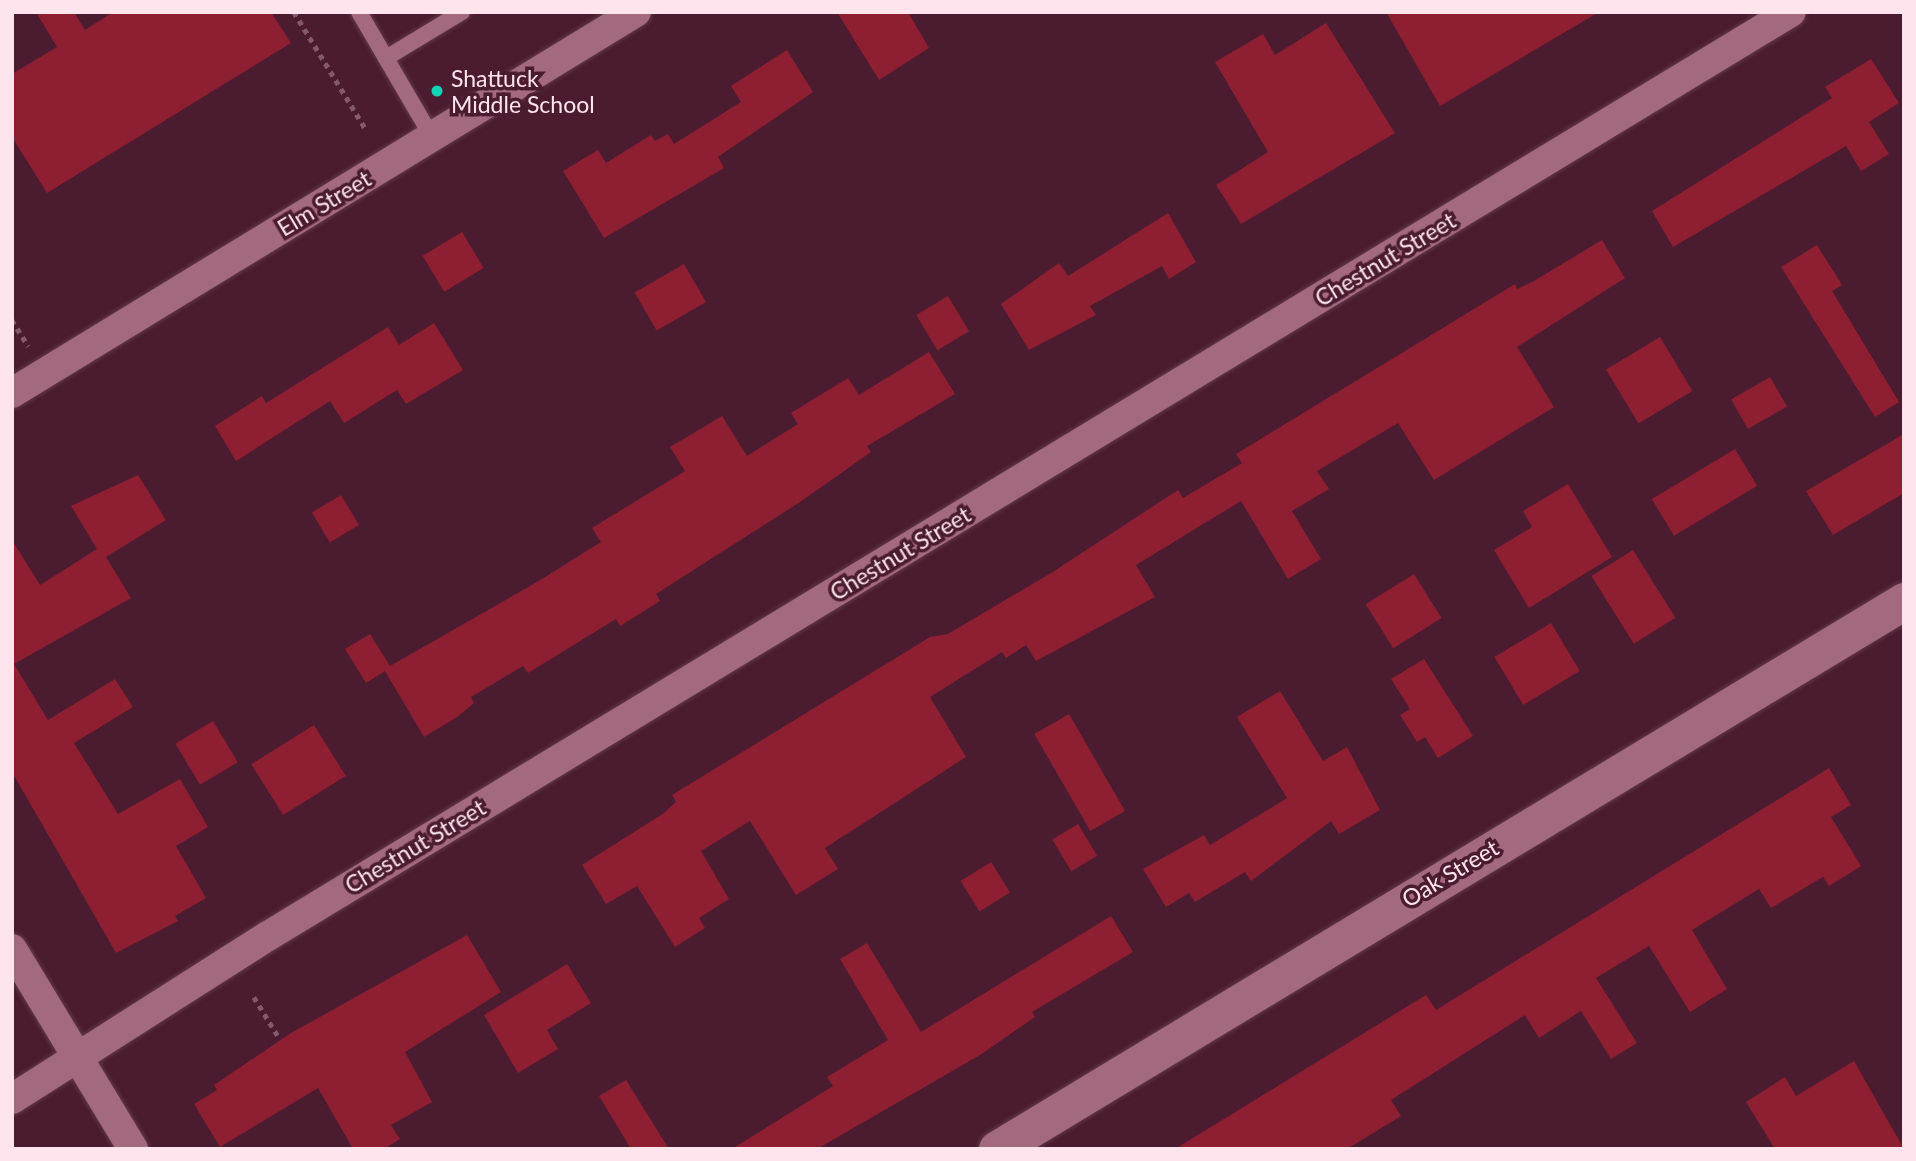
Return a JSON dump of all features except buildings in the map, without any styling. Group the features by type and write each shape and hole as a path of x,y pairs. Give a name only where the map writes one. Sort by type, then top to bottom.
{"street":[{"name":"Elm Street","path":"12,393 636,12"},
{"name":"Chestnut Street","path":"12,1099 1791,12"},
{"name":"Oak Street","path":"998,1149 1904,601"},
{"path":"12,949 134,1149"}],"lane":[{"path":"359,12 432,136"},
{"path":"386,58 463,12"}],"path":[{"path":"294,12 365,128"},
{"path":"254,997 278,1036"}],"place":[{"name":"Shattuck Middle School","path":"437,91"}]}
